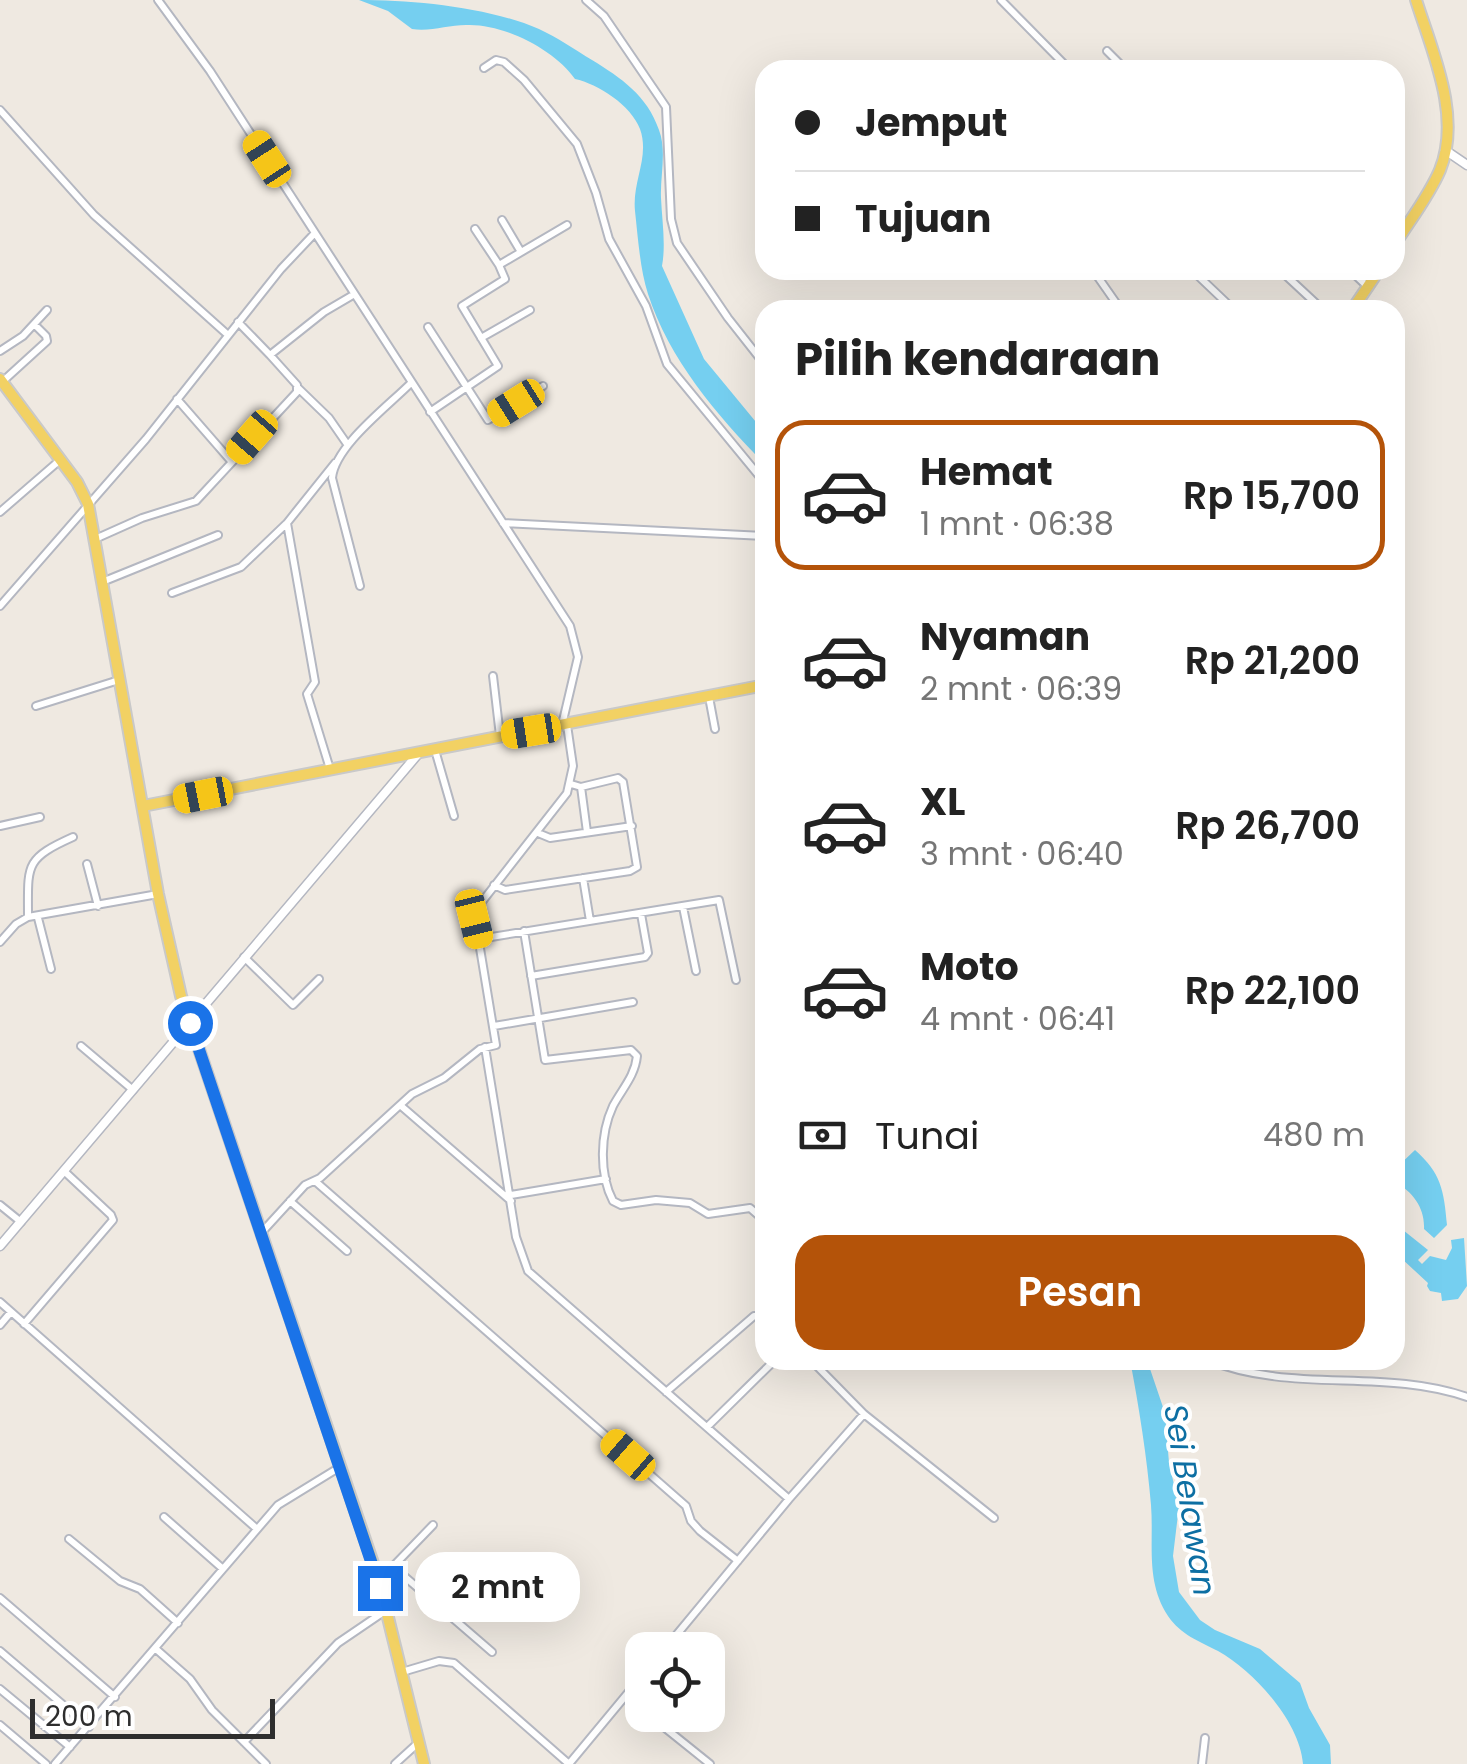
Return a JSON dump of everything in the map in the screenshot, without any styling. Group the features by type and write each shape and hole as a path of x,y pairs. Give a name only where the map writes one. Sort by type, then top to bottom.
{"main road":[{"path":"1405,229 1432,187 1445,150 1442,86 1416,0"},
{"path":"1359,300 1372,280"},
{"path":"1,380 78,482 88,504 158,894 190,1023 380,1584 424,1764"},
{"path":"143,806 755,687"}],"street":[{"path":"158,0 210,70 570,626 576,642 577,664 564,725 573,766 571,784 538,833 474,912 496,1044 400,1105 315,1181 305,1184 261,1233"},
{"path":"586,0 604,16 666,108 671,219 678,244 755,352"},
{"path":"1001,0 1060,60"},
{"path":"1107,51 1116,60"},
{"path":"484,68 496,60 504,62 568,131 586,164 609,239 646,306 667,364 755,471"},
{"path":"2,117 94,215 228,335"},
{"path":"1445,150 1467,166"},
{"path":"502,220 521,252"},
{"path":"499,264 568,225"},
{"path":"430,412 498,366 462,306 506,280 475,229"},
{"path":"0,606 314,234"},
{"path":"1202,280 1224,300"},
{"path":"1291,280 1312,300"},
{"path":"1361,280 1368,287"},
{"path":"270,355 324,312 353,295"},
{"path":"0,351 23,336 47,310"},
{"path":"482,338 530,310"},
{"path":"238,322 329,418 347,444"},
{"path":"1,380 46,341 34,324"},
{"path":"428,327 488,420 543,386"},
{"path":"172,593 242,567 287,524 347,444 411,383"},
{"path":"94,540 142,518 196,501 298,387"},
{"path":"177,399 232,462"},
{"path":"0,512 61,460"},
{"path":"335,463 332,478 360,586"},
{"path":"503,523 755,536"},
{"path":"287,524 315,682 307,692 330,769"},
{"path":"100,583 218,535"},
{"path":"493,676 500,736"},
{"path":"36,706 119,680"},
{"path":"708,697 715,729"},
{"path":"435,748 454,816"},
{"path":"0,1246 419,753"},
{"path":"494,885 506,890 637,867 626,788 621,780 571,784"},
{"path":"581,786 587,832"},
{"path":"0,826 40,817"},
{"path":"538,833 550,838 632,826"},
{"path":"28,917 28,886 34,860 42,851 73,837"},
{"path":"87,864 98,906"},
{"path":"583,878 590,921"},
{"path":"0,940 28,917 158,894"},
{"path":"478,939 721,901 736,980"},
{"path":"684,906 696,970"},
{"path":"531,976 645,958 648,953 641,914"},
{"path":"38,918 51,969"},
{"path":"524,931 545,1060 632,1050 637,1056 604,1132 606,1179 609,1194 617,1204 668,1200 690,1204 708,1214 750,1208 755,1212"},
{"path":"244,957 293,1005 319,979"},
{"path":"494,1026 633,1002"},
{"path":"80,1046 133,1090"},
{"path":"485,1048 516,1237 528,1271 789,1498"},
{"path":"400,1105 512,1199"},
{"path":"24,1324 112,1220 64,1171"},
{"path":"512,1199 606,1179"},
{"path":"315,1181 686,1506 700,1531 738,1561"},
{"path":"290,1202 347,1251"},
{"path":"0,1205 22,1222"},
{"path":"0,1302 257,1529"},
{"path":"0,1324 11,1312"},
{"path":"666,1392 755,1316"},
{"path":"707,1426 765,1370"},
{"path":"821,1370 864,1414 994,1518"},
{"path":"1247,1370 1282,1379 1409,1382 1467,1397"},
{"path":"679,1632 864,1414"},
{"path":"55,1764 278,1505 340,1466"},
{"path":"164,1517 223,1569"},
{"path":"380,1584 434,1524"},
{"path":"69,1538 120,1581 140,1589 178,1623"},
{"path":"380,1584 396,1572 404,1576 492,1652"},
{"path":"0,1598 115,1697"},
{"path":"244,1742 338,1643 386,1610"},
{"path":"156,1649 190,1678 212,1710 266,1764"},
{"path":"0,1651 89,1727"},
{"path":"402,1672 438,1661 454,1663 569,1764 625,1697"},
{"path":"0,1689 70,1747"},
{"path":"0,1726 46,1764"},
{"path":"670,1732 710,1764"},
{"path":"1202,1764 1205,1738"},
{"path":"396,1764 418,1742"}],"water":[{"path":"359,0 450,6 519,21 546,32 592,60 640,97 654,118 663,146 662,266 704,359 755,421 755,453 696,385 668,341 648,294 635,211 643,139 636,120 622,104 575,79 555,58 527,40 480,26 412,29 388,11"},
{"path":"1415,1150 1436,1175 1447,1225 1434,1238 1424,1229 1417,1201 1405,1190 1405,1160"},
{"path":"1405,1232 1428,1250 1418,1260 1422,1264 1430,1256 1446,1260 1451,1240 1464,1238 1467,1286 1458,1299 1442,1301 1441,1293 1430,1291 1428,1283 1405,1262"},
{"name":"Sei Belawan","path":"1132,1370 1150,1370 1165,1413 1169,1463 1179,1506 1173,1556 1179,1592 1200,1620 1260,1649 1300,1683 1330,1745 1331,1764 1303,1764 1294,1731 1260,1684 1232,1660 1191,1637 1168,1616 1153,1576 1152,1519"}],"route":[{"path":"190,1023 380,1588"}]}
